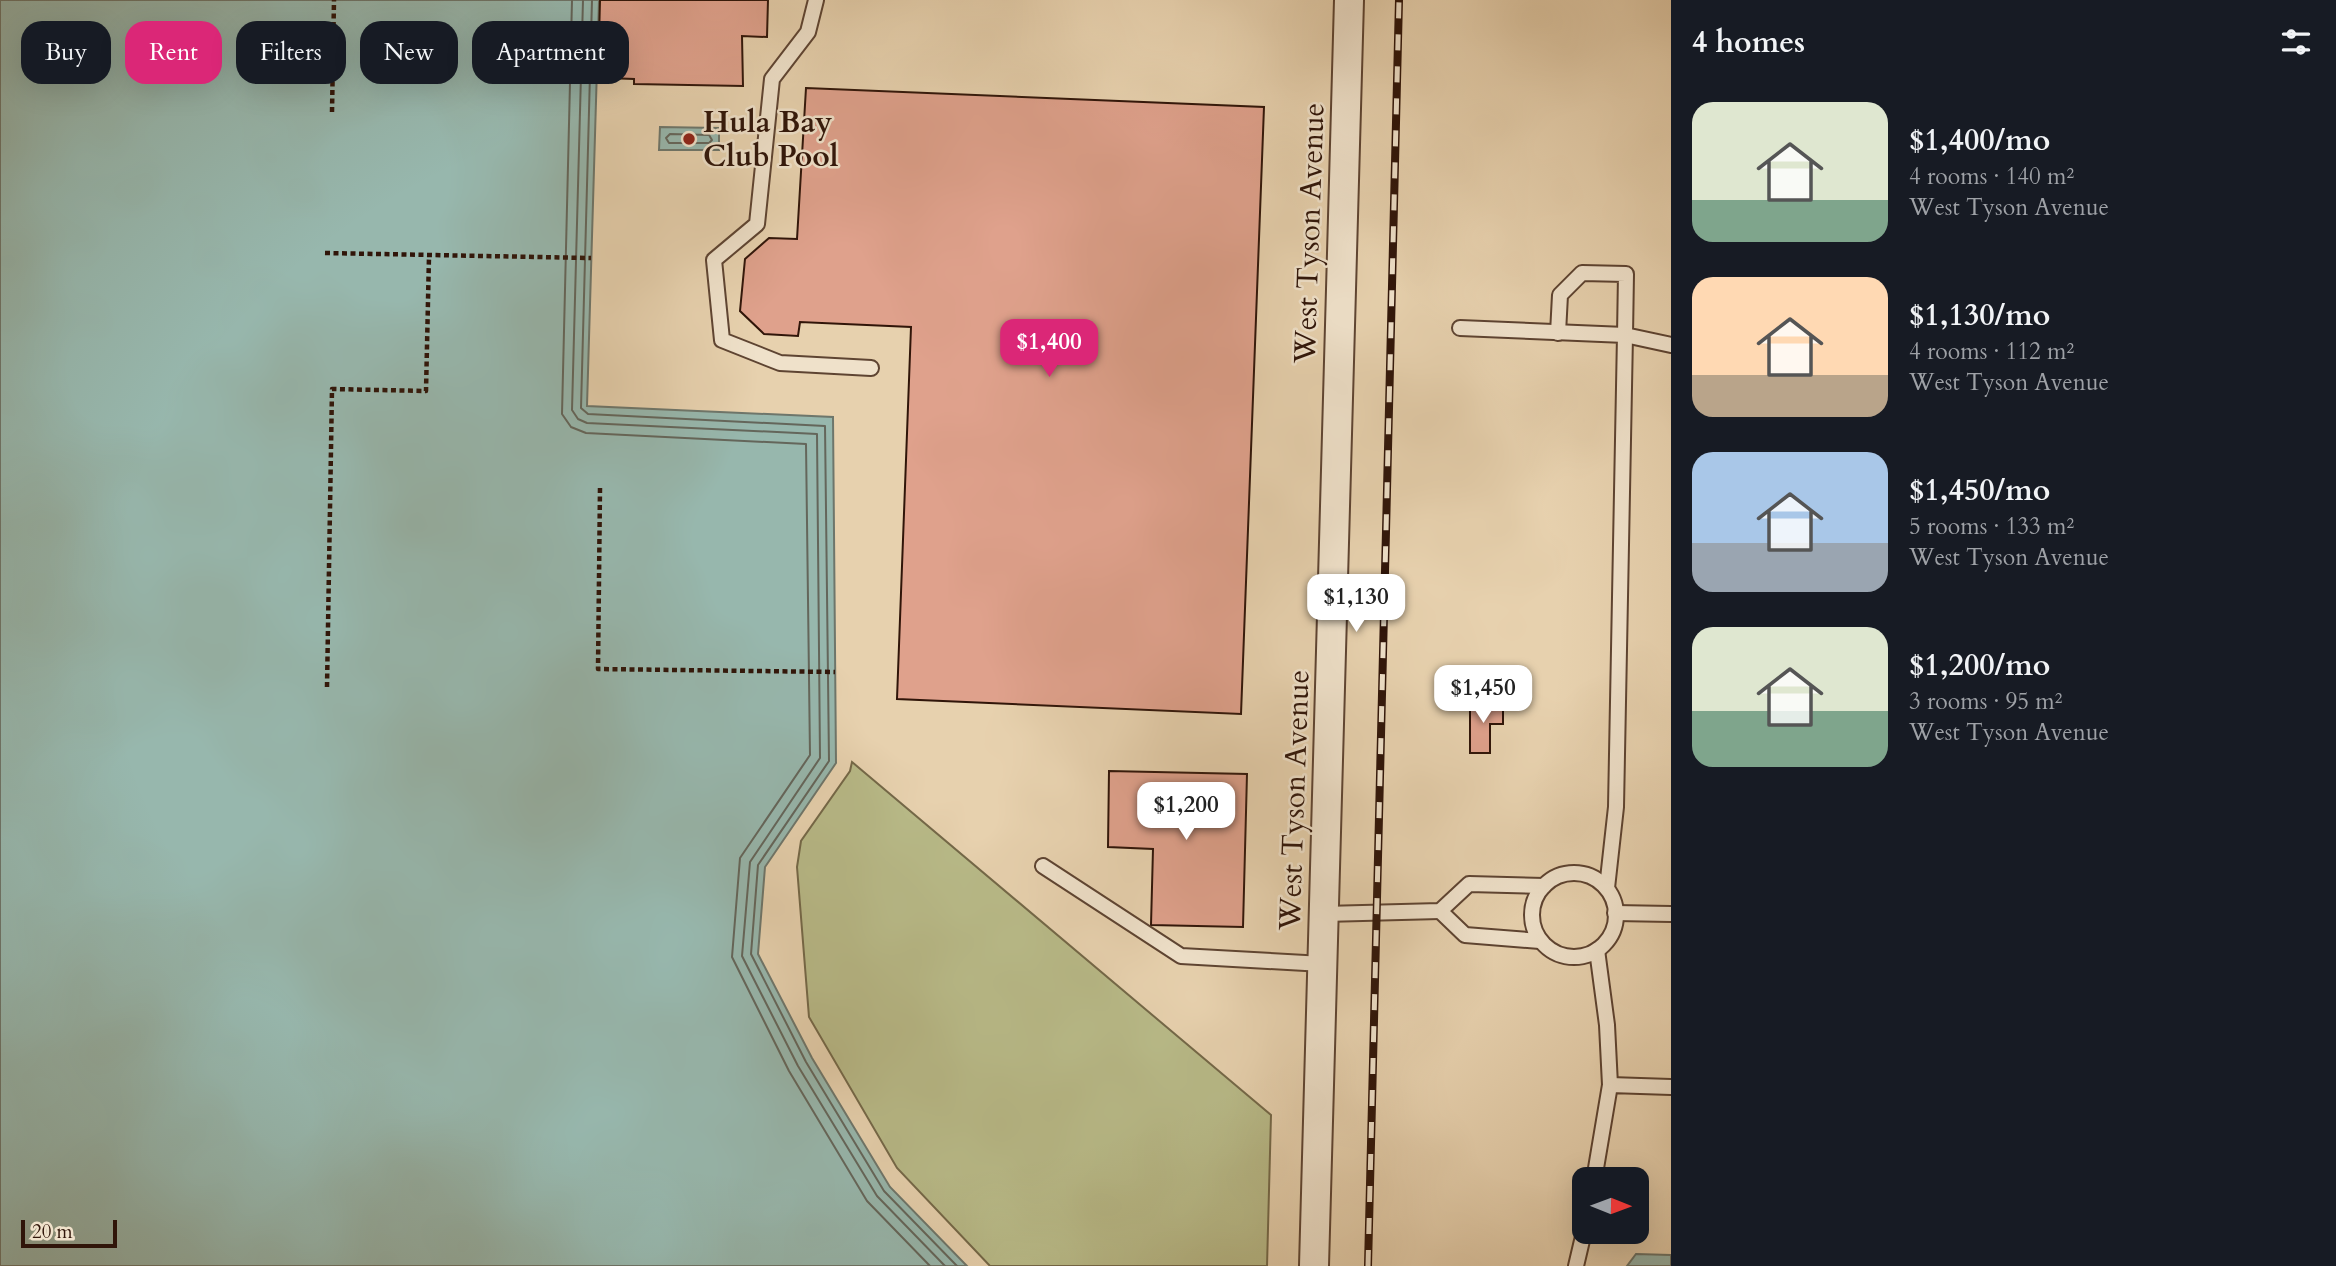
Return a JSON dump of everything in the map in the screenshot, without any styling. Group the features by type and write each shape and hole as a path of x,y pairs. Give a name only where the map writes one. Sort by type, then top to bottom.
{"street":[{"name":"West Tyson Avenue","path":"1314,1266 1349,0"}],"lane":[{"path":"816,0 808,33 772,79 757,223 714,260 722,340 780,363 871,368"},
{"path":"1440,911 1465,935 1540,941 1561,956 1576,958 1597,950 1611,935 1615,913 1607,888 1616,807 1626,274 1582,273 1559,295 1558,333"},
{"path":"1460,328 1625,335 1671,345"},
{"path":"1043,866 1181,956 1323,964"},
{"path":"1540,941 1531,916 1533,903 1544,886 1561,875 1574,873 1587,875 1607,888"},
{"path":"1324,914 1440,911 1469,884 1544,886"},
{"path":"1615,913 1671,914"},
{"path":"1596,1167 1610,1085 1607,1025 1597,950"},
{"path":"1610,1085 1671,1087"},
{"path":"1576,1266 1581,1244"}],"path":[{"path":"332,111 334,0"},
{"path":"326,253 591,258"},
{"path":"327,687 332,389 426,391 429,256"},
{"path":"600,488 598,669 835,672"}],"green space":[{"path":"852,762 1271,1115 1267,1266 990,1266 897,1168 809,1017 797,867 801,841 850,771"}],"water":[{"path":"0,0 599,0 598,21 472,21 472,84 597,84 587,406 833,417 836,763 765,867 758,954 812,1058 890,1187 967,1266 0,1266"},
{"name":"Hula Bay Club Pool","path":"660,127 719,128 719,150 659,150"},
{"path":"1636,1254 1671,1255 1671,1266 1627,1266"}],"building":[{"path":"600,0 768,0 767,37 742,36 743,86 634,84 634,79 629,79 629,21 599,21"},
{"path":"806,88 1264,107 1241,714 897,699 911,327 800,322 798,336 764,334 740,311 745,259 769,238 797,239"},
{"path":"1470,703 1503,704 1503,724 1490,724 1490,753 1470,753"},
{"path":"1109,771 1247,774 1243,927 1151,925 1153,849 1108,847"}],"railway":[{"path":"1368,1266 1399,0"}],"place":[{"name":"Hula Bay Club Pool","path":"689,139"}]}
